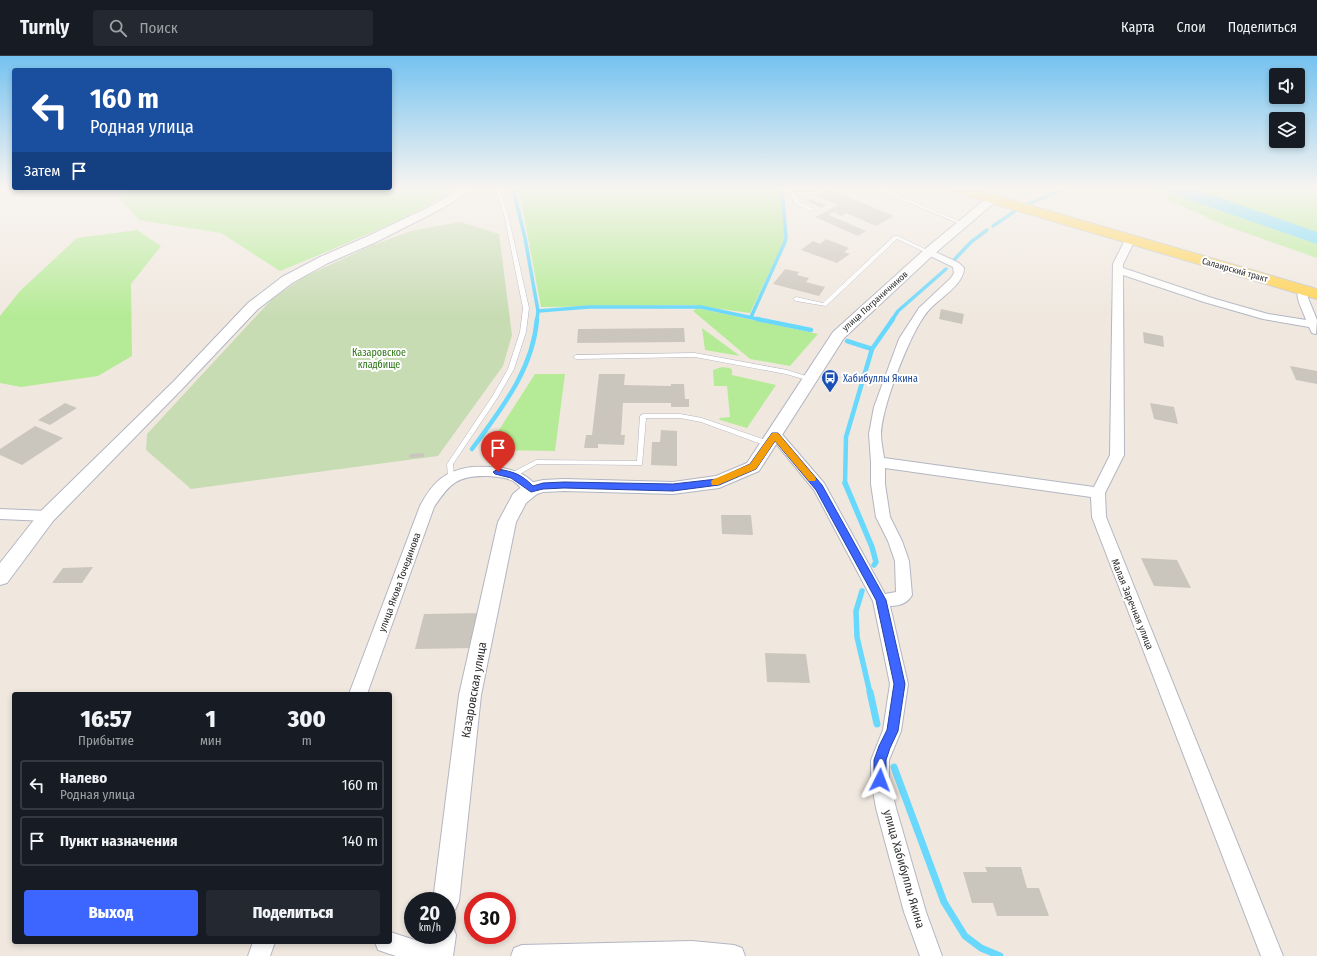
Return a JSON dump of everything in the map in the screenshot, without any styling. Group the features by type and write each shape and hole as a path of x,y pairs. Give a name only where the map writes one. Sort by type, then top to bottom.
{"main road":[{"name":"Салаирский тракт","path":"1099,231 1310,292"}],"street":[{"path":"0,578 47,516 179,384 253,306 288,280 324,260 388,231"},
{"name":"улица Пограничников","path":"531,489 543,486 564,485 673,488 719,482 753,467 772,440 838,335 929,252 955,231"},
{"name":"Малая Заречная улица","path":"1130,240 1118,264 1116,455 1098,493 1099,517 1272,956"},
{"path":"881,600 896,600 904,595 904,584 902,561 883,517 878,484 878,462 875,434 880,407 905,339 923,310 955,280 959,274 959,268 956,265 929,252"},
{"path":"1118,270 1208,300 1267,317 1315,328"},
{"path":"1310,292 1303,298 1315,328"},
{"name":"улица Хабибуллы Якина","path":"772,440 819,487 881,600 899,684 892,731 880,760 880,780 886,808 915,912 932,956"},
{"path":"878,462 1098,493"},
{"path":"451,477 473,472 498,472 513,475 531,489"},
{"name":"улица Якова Точединова","path":"359,692 427,506 439,487 451,477"},
{"name":"Казаровская улица","path":"447,892 470,695 507,522 519,498 531,489"},
{"path":"0,514 47,516"},
{"path":"259,956 263,944"},
{"path":"392,944 432,956"},
{"path":"439,956 441,944"},
{"path":"522,956 692,952 734,956"}],"lane":[{"path":"451,477 450,464 495,397 511,369 523,332 526,308 510,231"},
{"path":"796,299 824,305 896,237 929,252"},
{"path":"576,357 695,355 788,372 810,379"},
{"path":"513,475 536,462 640,463 643,416 680,416 702,420 772,440"}],"green space":[{"path":"138,231 161,246 131,284 132,356 98,376 21,387 0,383 0,316 20,291 77,238"},
{"path":"208,231 374,231 280,271 221,233"},
{"name":"Казаровское кладбище","path":"411,231 489,231 499,234 512,335 503,366 438,456 191,489 146,450 147,434 272,299 302,278 368,247"},
{"path":"527,231 784,231 785,239 750,313 692,305 541,307"},
{"path":"1240,231 1317,231 1317,258"},
{"path":"697,308 818,334 790,366 750,359 693,311"},
{"path":"702,328 740,356 705,350"},
{"path":"722,367 730,368 732,370 732,375 776,385 747,428 720,420 719,418 730,417 727,386 714,386 713,370"},
{"path":"535,374 565,374 555,451 486,450"}],"building":[{"path":"847,231 866,231 858,236"},
{"path":"826,239 849,248 844,252 850,254 837,263 801,250 813,241 820,244"},
{"path":"785,269 799,272 797,275 809,278 806,282 825,287 819,296 773,284"},
{"path":"941,309 964,314 962,324 939,319"},
{"path":"684,328 685,342 577,343 578,329"},
{"path":"1143,332 1163,336 1164,347 1144,343"},
{"path":"1290,366 1317,371 1317,384 1296,380"},
{"path":"599,374 625,374 624,385 671,386 671,384 684,384 685,399 689,399 689,407 671,407 671,403 623,403 621,435 625,435 624,445 598,444 598,448 584,448 586,435 592,435"},
{"path":"65,403 77,408 50,425 38,420"},
{"path":"1150,403 1174,407 1178,424 1154,419"},
{"path":"35,426 63,438 22,465 0,455 0,449"},
{"path":"661,430 677,431 677,466 651,465 652,442 660,442"},
{"path":"424,453 424,457 409,458 410,454"},
{"path":"721,515 751,515 753,535 722,534"},
{"path":"1141,558 1177,560 1191,588 1154,586"},
{"path":"93,567 82,583 52,583 63,568"},
{"path":"482,613 476,648 415,649 424,614"},
{"path":"765,653 806,654 810,683 767,682"},
{"path":"985,867 1021,867 1027,888 1039,888 1049,916 997,916 993,903 972,903 963,872 987,872"}],"waterway":[{"path":"523,231 538,311"},
{"path":"751,317 785,242 786,231"},
{"path":"954,260 971,242 986,231"},
{"path":"1297,231 1317,238"},
{"path":"892,320 898,311 946,269"},
{"path":"538,311 589,307 701,307 762,320"},
{"path":"537,320 538,311"},
{"path":"472,449 514,388 529,355 537,319"},
{"path":"757,319 811,330"},
{"path":"872,349 893,319"},
{"path":"847,341 872,349"},
{"path":"845,483 846,437 872,349"},
{"path":"845,483 872,547 876,562 874,565"},
{"path":"862,591 856,611 857,637 870,693"},
{"path":"870,692 877,724"},
{"path":"894,767 944,902 965,936 981,948 1000,956"}],"slow traffic":[{"path":"715,482 719,482 753,467 775,435 812,479"}],"place":[{"name":"Хабибуллы Якина","path":"830,393"}],"route":[{"path":"498,472 513,475 531,489 543,486 564,485 673,488 719,482 753,467 775,435 819,487 881,600 899,684 892,731 880,760 880,780"}]}
